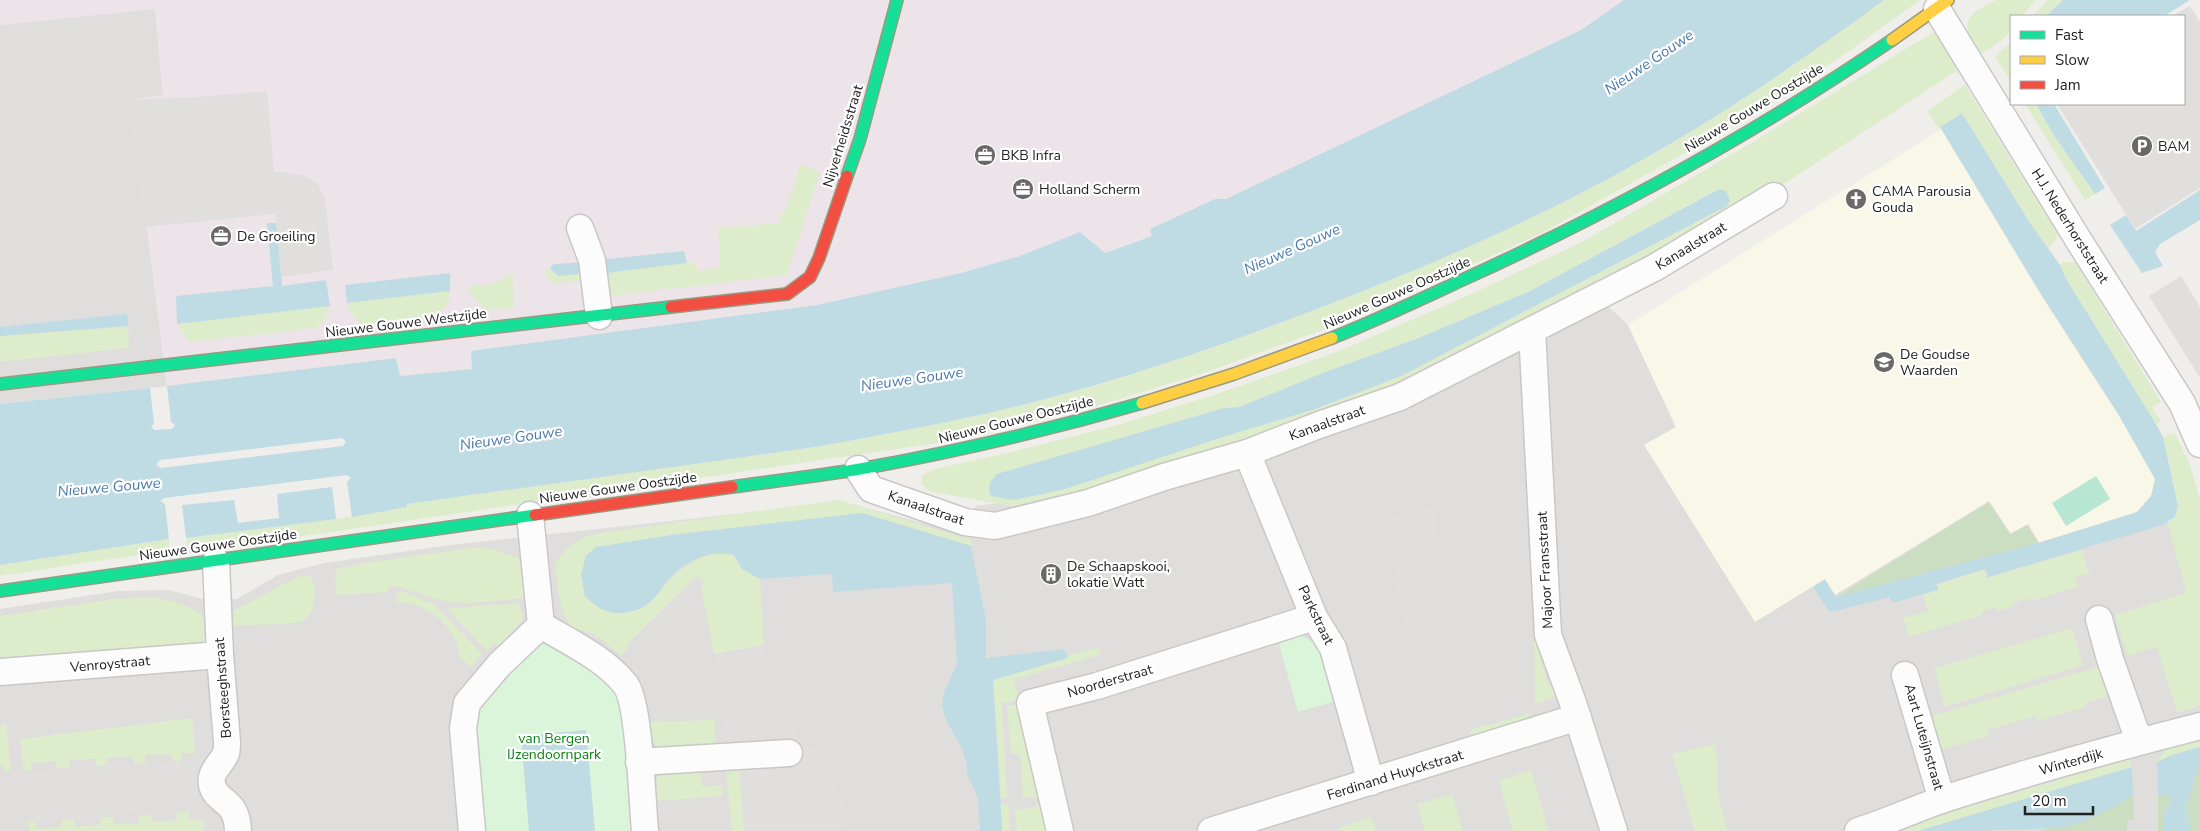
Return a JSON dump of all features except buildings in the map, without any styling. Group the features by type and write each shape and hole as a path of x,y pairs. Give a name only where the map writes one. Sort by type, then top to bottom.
{"main road":[{"name":"Nijverheidsstraat","path":"810,278 819,258 860,139 896,0"},
{"name":"Nieuwe Gouwe Oostzijde","path":"0,591 858,469 945,454 1070,424 1172,395 1356,329 1511,258 1636,196 1746,133 1942,4"},
{"name":"Nieuwe Gouwe Westzijde","path":"0,384 787,294 810,278"}],"street":[{"name":"H.J. Nederhorststraat","path":"1942,4 2079,241 2182,403 2200,444"},
{"name":"Kanaalstraat","path":"858,469 872,489 965,522 995,526 1088,503 1164,478 1247,454 1319,425 1400,397 1654,268 1774,196"},
{"path":"580,228 593,268 599,316"},
{"name":"Majoor Fransstraat","path":"1532,330 1548,635 1578,717 1614,831"},
{"name":"Parkstraat","path":"1247,454 1314,617 1333,648 1371,782"},
{"path":"530,515 541,625"},
{"name":"Borsteeghstraat","path":"216,560 227,752 215,768 212,784 215,792 232,806 236,814 238,831"},
{"name":"Noorderstraat","path":"1060,831 1030,703 1097,686 1314,617"},
{"path":"2099,619 2110,659 2139,742"},
{"path":"541,625 592,655 626,685 636,719 644,831"},
{"path":"472,831 463,728 467,703 498,665 541,625"},
{"name":"Venroystraat","path":"0,672 220,655"},
{"name":"Aart Luteijnstraat","path":"1905,675 1942,800"},
{"name":"Ferdinand Huyckstraat","path":"1211,831 1578,717"},
{"name":"Winterdijk","path":"1858,831 1886,823 1942,800 2200,726"},
{"path":"639,762 789,753"}],"shaded area":[{"path":"0,0 1624,0 1581,30 1226,199 1215,199 1150,229 1152,236 1104,253 1020,256 961,273 817,305 472,351 472,369 400,376 396,358 167,386 131,100 163,95 155,9 0,25"},
{"name":"BAM","path":"2190,6 2200,22 2200,188 2135,229 2058,105 2185,105 2185,15 2174,15"},
{"path":"155,8 163,95 131,100 167,386 0,404 0,25"},
{"path":"267,91 274,172 305,176 318,184 325,198 333,270 281,277 275,214 146,227 131,100"},
{"name":"De Goudse Waarden","path":"1942,129 2041,290 2067,273 2158,479 2153,498 2139,513 2040,544 2028,524 2011,534 1989,501 1835,595 1825,579 1755,622 1644,445 1676,427 1628,325"},
{"path":"2181,276 2200,307 2200,378 2149,296"},
{"path":"1591,290 1628,325 1676,427 1645,445 1826,578 1835,594 1989,501 2011,534 2028,524 2139,513 2200,533 2200,759 2183,831 0,831 0,609 118,591 169,590 207,600 237,599 278,575 324,563 450,545 844,502 972,536 975,506 1060,495"},
{"path":"1433,504 1439,629 1410,635 1379,518"},
{"path":"765,646 767,668 773,668 776,728 797,727 800,751 817,743 854,822 835,831 745,831 740,769 724,746 718,655"},
{"path":"196,760 199,810 28,822 23,771"}],"green space":[{"path":"1884,0 1920,0 1852,49 1747,118 1542,233 1352,319 1204,373 1093,407 938,443 188,553 186,538 336,519 406,507 406,504 815,447 902,431 1045,399 1170,362 1252,334 1373,287 1497,234 1578,195 1656,152 1719,114 1838,34"},
{"path":"1996,0 2036,0 2023,15 2010,15 2009,32 2002,40 1979,54 1967,27 1971,16"},
{"path":"2047,0 2063,0 2047,15 2034,15"},
{"path":"1932,33 1937,33 1960,68 1773,191 1389,391 1323,415 1064,500 1014,507 929,491 921,484 922,475 935,469 1016,451 1121,424 1220,393 1337,352 1467,296 1582,242 1756,140","holes":["1718,189 1727,206 1401,376 1315,409 1226,436 1224,408 1239,407 1325,372 1416,339 1528,292"]},
{"path":"2010,43 2010,80 1995,57"},
{"path":"1965,85 2058,235 2048,248 2030,223 1962,113 1938,128 1927,111"},
{"path":"2026,105 2037,105 2053,134 2095,194 2085,200"},
{"path":"801,164 820,172 787,275 602,297 599,274 695,262 698,271 720,268 718,228 780,223 780,214 784,213"},
{"path":"2063,262 2075,262 2161,402 2152,407 2161,422 2156,424 2065,277 2060,265"},
{"path":"546,268 552,272 586,273 587,281 552,283 546,277"},
{"path":"513,270 514,308 486,311 468,291 469,286 488,285 498,282"},
{"path":"450,291 448,303 435,317 361,325 351,313 347,303"},
{"path":"330,306 324,320 316,328 189,342 177,324"},
{"path":"128,326 129,348 0,362 0,336"},
{"path":"2175,433 2190,465 2200,499 2200,705 2177,713 2157,647 2127,656 2115,615 2186,593 2168,523 2175,517 2178,506 2163,437"},
{"path":"2096,476 2110,499 2066,526 2052,503"},
{"path":"839,500 972,540 971,546 862,513 672,535 649,604 670,579 686,566 705,556 716,553 732,555 760,579 764,645 714,654 701,587 704,583 697,576 627,645 629,647 621,656 593,634 573,629 568,623 560,598 555,564 568,548 585,537 599,533"},
{"path":"1989,502 2010,534 2027,525 2038,543 1836,597"},
{"path":"169,539 170,550 0,576 0,565"},
{"path":"477,547 496,550 524,560 532,597 467,603 438,600 403,588 389,586 388,592 337,595 335,573 337,569 358,564"},
{"path":"2082,550 2089,574 2075,577 2078,587 2030,601 2028,598 2013,603 2014,606 1998,611 1996,607 1981,612 1982,615 1909,637 1903,618 1928,611 1923,595 1938,590 1937,585 1985,569 1987,578"},
{"path":"309,575 312,581 315,595 312,610 303,621 297,623 230,626 231,611 250,603 295,578"},
{"path":"402,591 435,605 482,654 471,667 460,657 453,635 438,618 418,606 395,601 396,594"},
{"path":"154,597 190,608 201,615 205,622 205,647 3,659 0,654 0,616 115,599"},
{"path":"519,603 523,619 500,647 494,643 487,651 448,610 450,608"},
{"path":"2072,628 2083,665 1944,707 1935,668"},
{"path":"1300,635 1324,648 1339,700 1298,712 1279,644"},
{"path":"1534,641 1537,642 1548,686 1556,683 1559,695 1535,704"},
{"name":"van Bergen IJzendoornpark","path":"541,643 566,646 599,672 626,706 639,831 483,831 475,734 479,704 525,650"},
{"path":"1100,647 1100,655 1014,679 1019,700 1002,703 1007,798 1001,798 993,679"},
{"path":"2104,665 2115,695 2085,703 2086,707 2038,721 2036,716 1988,730 1989,736 1940,750 1928,717"},
{"path":"1020,704 1043,797 1023,798 1020,754 1011,754 1007,706"},
{"path":"1530,713 1534,728 1474,746 1470,730"},
{"path":"193,718 195,753 181,753 181,761 172,761 171,754 145,755 146,763 134,764 133,757 107,758 108,765 96,766 95,759 69,760 69,768 57,768 56,761 31,763 31,770 23,771 20,739"},
{"path":"715,720 716,750 658,748 650,733 649,722"},
{"path":"6,724 11,770 4,771 4,765 0,765 0,725"},
{"path":"2200,738 2200,747 2172,755 2157,762 2164,749"},
{"path":"1716,744 1718,794 1727,831 1695,831 1672,754"},
{"path":"2129,759 2132,767 1918,831 1896,831 1898,827"},
{"path":"2200,766 2200,831 2191,831 2186,807 2198,767"},
{"path":"701,768 702,787 722,785 723,796 654,801 657,777 662,773"},
{"path":"726,769 739,769 744,831 732,831"},
{"path":"1531,770 1549,831 1513,831 1499,781"},
{"path":"1452,794 1463,831 1425,831 1417,804"},
{"path":"2171,794 2171,802 2164,814 2164,831 2158,831 2158,796"},
{"path":"2133,795 2134,820 2128,820 2126,831 2036,831 2077,823 2103,812"},
{"path":"1045,802 1053,831 1017,831 1014,806 1018,810 1036,807 1037,803"},
{"path":"1008,803 1010,831 1002,831 1001,804"},
{"path":"189,811 189,820 203,819 204,831 29,831 28,822 36,822 37,829 62,827 62,820 74,819 75,827 100,825 100,818 113,817 113,824 139,823 139,816 151,815 152,822 177,820 177,813"},
{"path":"1371,817 1376,831 1340,831 1339,828"}],"water":[{"name":"Nieuwe Gouwe","path":"1624,0 1884,0 1838,34 1719,114 1652,155 1564,202 1473,245 1381,284 1228,342 1119,378 989,413 815,447 407,504 407,507 352,517 347,482 351,478 347,475 164,498 160,501 165,504 169,539 0,565 0,404 150,388 154,423 151,428 155,430 172,429 175,425 171,422 167,386 396,358 400,376 472,369 471,351 817,305 961,273 1020,256 1080,232 1105,253 1152,236 1150,229 1215,199 1226,199 1581,30","holes":["342,438 346,442 343,446 161,468 156,465 160,460"]},
{"path":"2063,0 2190,0 2166,15 2047,15"},
{"path":"2037,105 2055,105 2105,188 2095,194 2053,134"},
{"path":"1962,113 2030,223 2060,265 2065,277 2156,424 2163,437 2178,506 2175,517 2162,525 1988,577 1985,569 1936,584 1938,590 1892,603 1890,597 1831,612 1813,587 1825,580 1836,597 2038,543 2137,512 2151,496 2155,479 2118,414 2040,293 1940,127"},
{"path":"1719,189 1726,191 1730,200 1727,206 1401,376 1315,409 1062,490 1013,500 991,496 990,484 997,474 1224,408 1239,407 1325,372 1416,339 1528,292"},
{"path":"2200,190 2200,220 2160,244 2155,252 2163,266 2142,273 2110,225 2126,215 2136,231"},
{"path":"267,223 276,223 282,286 326,280 330,306 177,324 176,296 273,286"},
{"path":"684,251 687,263 599,274 598,260"},
{"path":"586,262 586,273 559,276 550,269 553,264"},
{"path":"450,273 450,291 347,303 345,285"},
{"path":"127,314 128,326 0,336 0,327"},
{"path":"332,487 336,519 186,538 182,505 234,500 238,523 279,518 277,494"},
{"path":"862,513 971,546 986,620 986,658 1064,649 1068,658 993,680 1002,831 980,831 978,798 967,774 967,766 962,748 946,720 942,705 944,692 957,664 952,583 833,592 832,574 760,579 742,569 734,555 716,554 698,558 682,567 668,580 651,602 638,609 621,613 609,612 599,608 585,597 581,575 586,556 596,547 672,535"},
{"path":"586,730 595,831 529,831 521,736"},
{"path":"2200,747 2200,766 2198,767 2186,807 2191,831 2164,831 2164,814 2171,802 2171,795 2158,796 2157,762 2172,755"},
{"path":"2132,767 2133,795 2100,814 2073,825 2029,829 1918,831"}],"traffic: fast":[{"path":"847,176 860,139 897,0"},
{"path":"1332,338 1396,311 1516,255 1627,199 1735,139 1841,74 1892,40"},
{"path":"0,384 671,307"},
{"path":"732,487 860,469 931,455 1002,440 1142,403"},
{"path":"0,591 535,515"}],"traffic: slow":[{"path":"1892,40 1948,0"},
{"path":"1142,403 1234,374 1332,338"}],"traffic: jam":[{"path":"671,307 787,294 810,277 819,258 847,176"},
{"path":"535,515 732,487"}],"place":[{"name":"BAM","path":"2142,146"},
{"name":"BKB Infra","path":"985,155"},
{"name":"Holland Scherm","path":"1023,189"},
{"name":"CAMA Parousia Gouda","path":"1856,199"},
{"name":"De Groeiling","path":"221,236"},
{"name":"De Goudse Waarden","path":"1884,362"},
{"name":"De Schaapskooi, lokatie Watt","path":"1051,574"}]}
